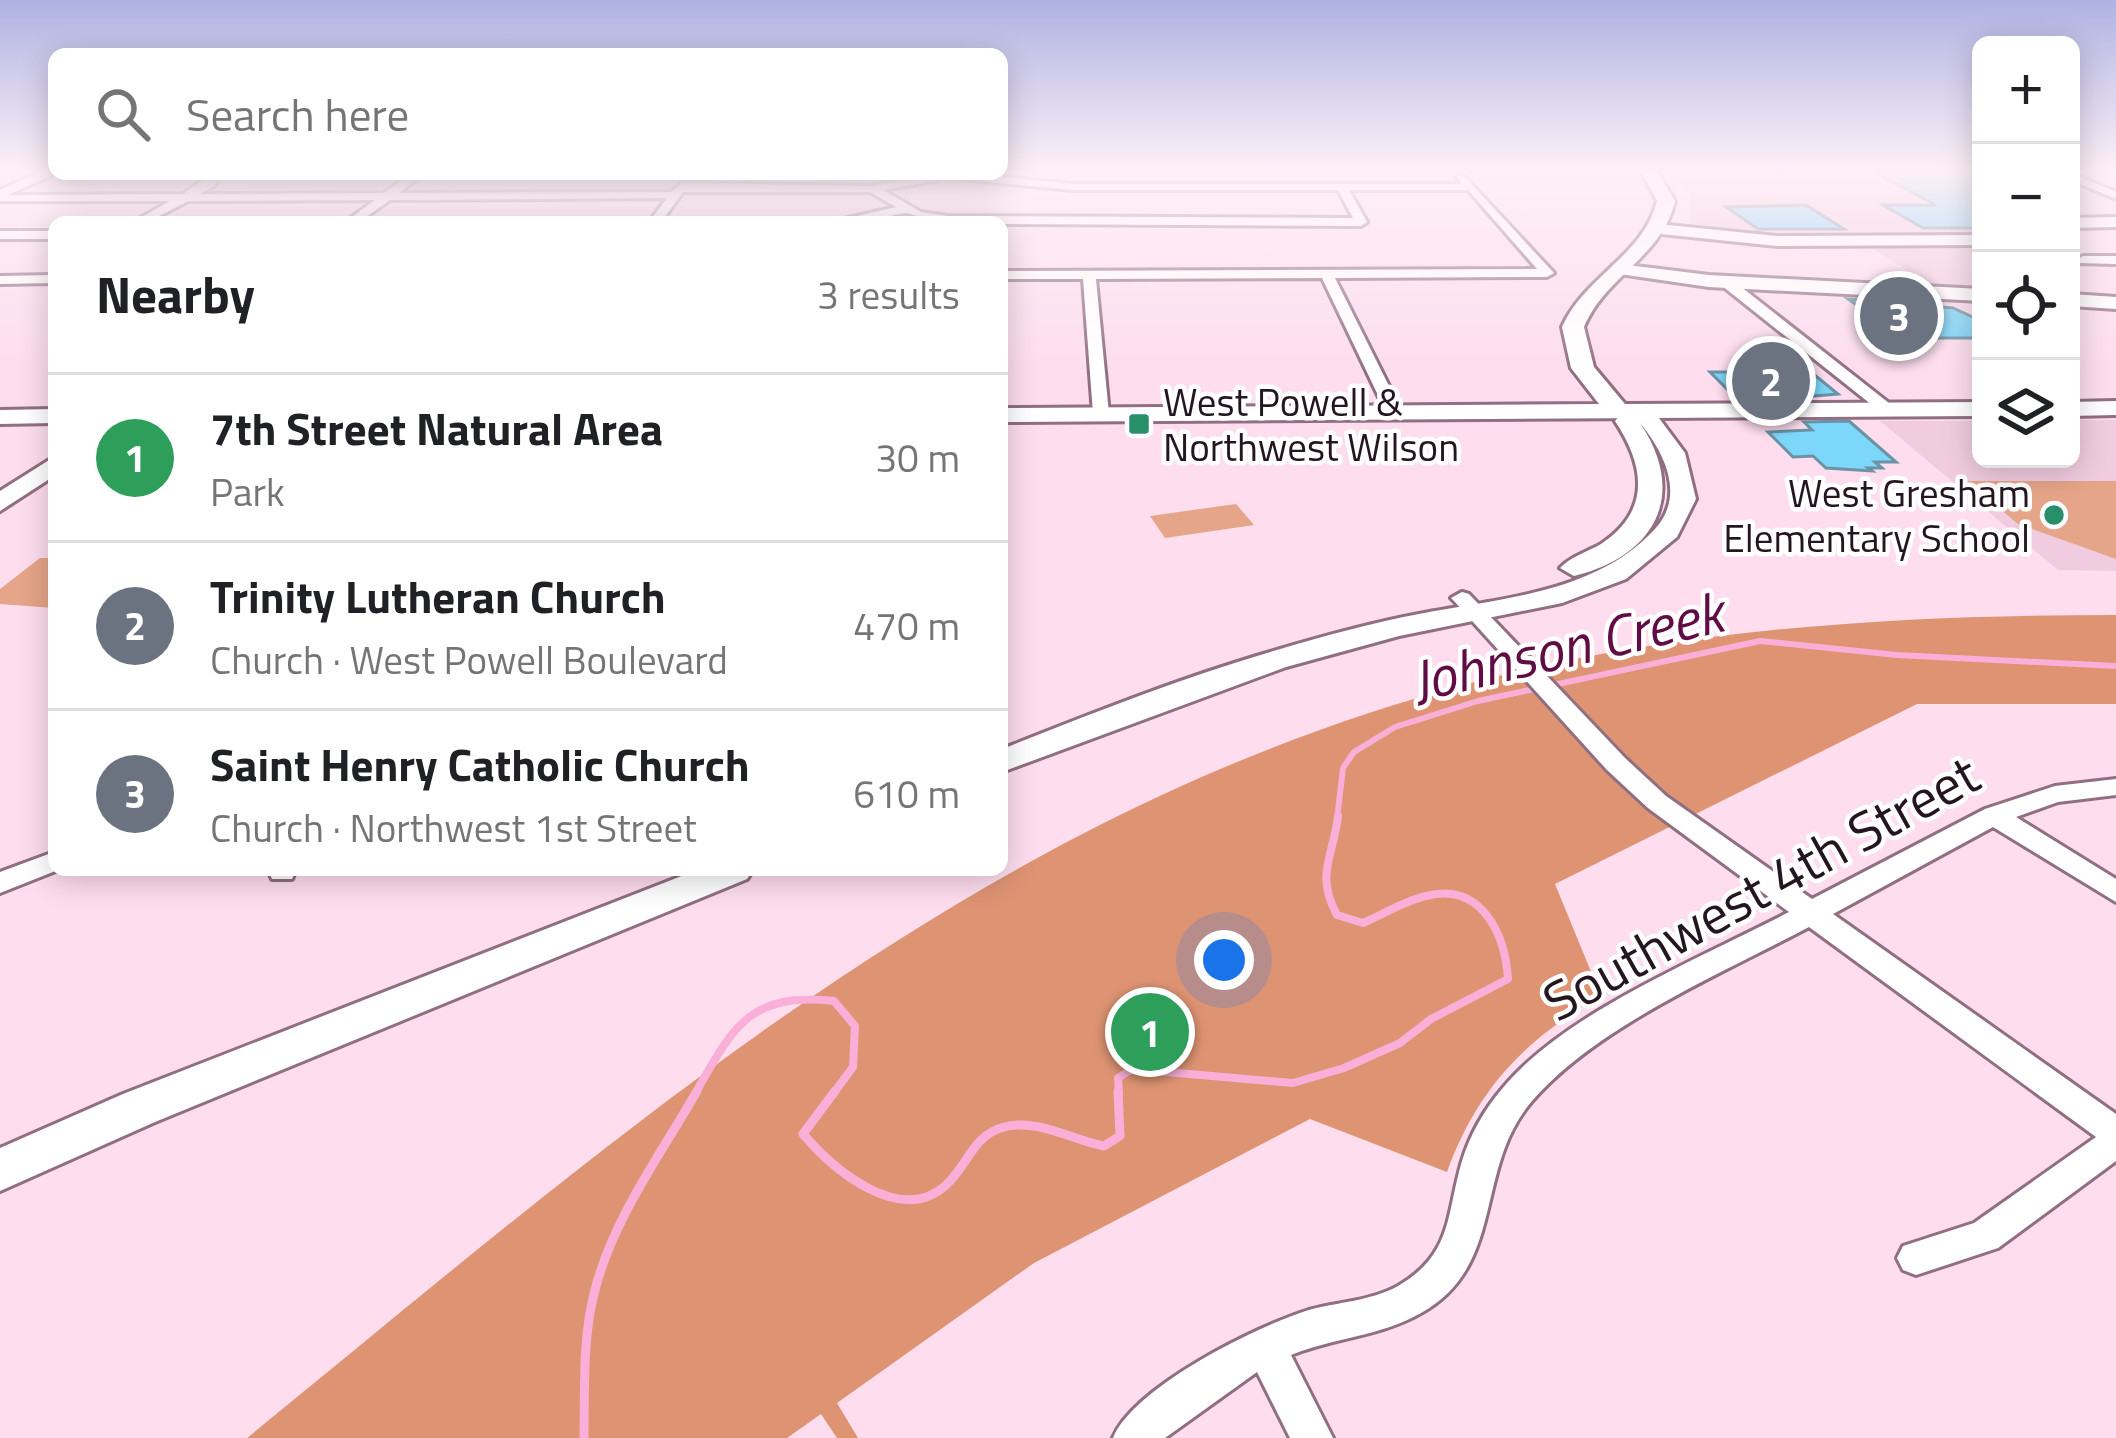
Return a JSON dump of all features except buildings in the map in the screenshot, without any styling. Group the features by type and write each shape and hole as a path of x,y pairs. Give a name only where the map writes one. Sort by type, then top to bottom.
{"main road":[{"path":"1008,759 1227,675 1468,605 1586,564 1628,537 1644,519 1654,495 1653,463 1630,411 1583,368 1573,334 1582,305 1628,271 1659,238"},
{"path":"1748,238 1972,240"},
{"path":"1628,271 1726,282 1972,296"},
{"path":"2080,301 2116,303"},
{"path":"1008,415 1972,409"},
{"path":"2080,409 2116,409"},
{"path":"0,417 48,416"},
{"path":"4,498 48,468"},
{"path":"1008,743 1217,664 1343,626 1468,605"},
{"path":"0,1146 152,1080 671,876"},
{"path":"0,1170 180,1091 719,876"}],"street":[{"path":"1008,275 1546,273 1516,238"},
{"path":"2084,260 2116,260"},
{"path":"1327,274 1394,412"},
{"path":"1089,275 1101,414"},
{"path":"0,280 48,280"},
{"path":"1726,282 1888,410"},
{"path":"1468,605 1657,802 1812,911 2116,1138 1985,1236 1916,1258"},
{"name":"Southwest 4th Street","path":"1134,1438 1191,1393 1266,1348 1304,1330 1390,1310 1422,1292 1448,1268 1466,1240 1477,1170 1490,1134 1545,1064 1599,1026 1994,815 2055,794 2116,787"},
{"path":"1994,815 2116,892"},
{"path":"0,883 48,863"},
{"path":"1266,1348 1312,1438"}],"shaded area":[{"path":"1972,243 1972,291 1938,289 1867,245"},
{"name":"West Gresham Elementary School","path":"2080,420 2116,420 2116,571 2058,570 1880,421 1972,421 1972,468 2080,468"},
{"path":"1967,481 2116,481 2116,559 2018,524"},
{"path":"1236,504 1254,525 1165,538 1150,516"},
{"path":"40,558 48,558 48,608 0,604 0,589"},
{"path":"2116,615 2116,704 1917,704 1555,884 1601,996 1549,1030 1507,1069 1473,1116 1447,1172 1310,1119 1034,1263 837,1403 858,1438 837,1438 821,1414 787,1438 247,1438 529,1208 817,993 967,898 1125,813 1291,741 1467,684 1547,665 1789,628"}],"waterway":[{"name":"Johnson Creek","path":"1337,819 1343,768 1354,752 1395,727 1478,701 1760,641 1897,655 2116,666"},
{"name":"Johnson Creek","path":"1119,1094 1118,1078 1132,1069 1293,1083 1344,1068 1400,1043 1431,1019 1508,979 1495,929 1487,915 1462,897 1426,896 1363,923 1337,915 1326,877 1338,816"},
{"name":"Johnson Creek","path":"695,1094 721,1050 747,1019 782,1002 805,1000 834,1001 855,1026 853,1067 833,1094"},
{"name":"Johnson Creek","path":"584,1438 588,1326 603,1264 639,1188 697,1091"},
{"name":"Johnson Creek","path":"835,1091 803,1134 849,1177 888,1197 908,1200 928,1196 946,1185 978,1144 1004,1127 1042,1127 1104,1146 1120,1136 1118,1091"}],"place":[{"name":"Saint Henry Catholic Church","path":"1899,316"},
{"name":"Trinity Lutheran Church","path":"1771,381"},
{"name":"West Powell & Northwest Wilson","path":"1139,424"},
{"name":"West Gresham Elementary School","path":"2054,515"},
{"name":"7th Street Natural Area","path":"1150,1032"}]}
